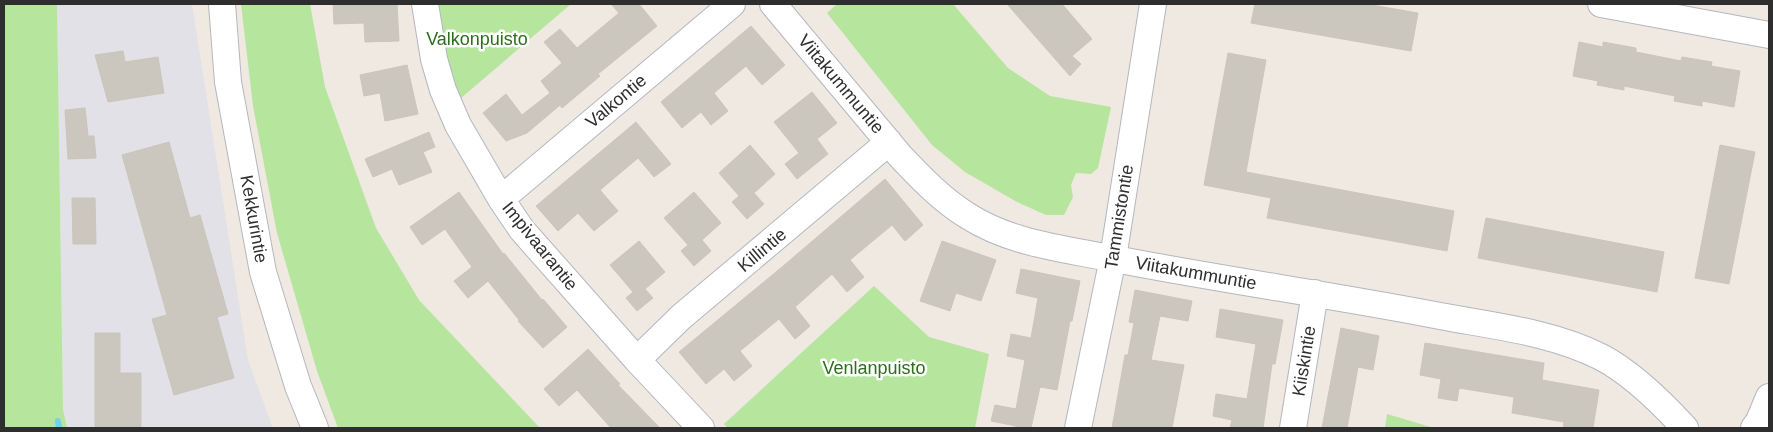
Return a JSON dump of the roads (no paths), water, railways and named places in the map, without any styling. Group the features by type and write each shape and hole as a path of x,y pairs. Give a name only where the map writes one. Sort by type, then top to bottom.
{"street":[{"name":"Kekkurintie","path":"222,4 228,82 263,272 298,386 315,428"},
{"name":"Impivaarantie","path":"425,4 434,59 443,90 458,126 500,199 522,230 636,360 701,428"},
{"name":"Valkontie","path":"500,199 732,4"},
{"name":"Viitakummuntie","path":"773,4 901,157 941,197 969,217 999,231 1029,242 1529,333 1581,348 1603,358 1621,370 1662,404 1685,428"},
{"name":"Tammistontie","path":"1078,428 1113,258 1153,4"},
{"path":"1601,4 1769,35"},
{"name":"Killintie","path":"636,360 681,317 889,142"},
{"name":"Kiiskintie","path":"1293,428 1316,293"},
{"path":"1754,428 1769,397"}],"waterway":[{"path":"58,421 59,428"}],"park label":[{"name":"Valkonpuisto","path":"477,39"},
{"name":"Venlanpuisto","path":"874,368"}]}
